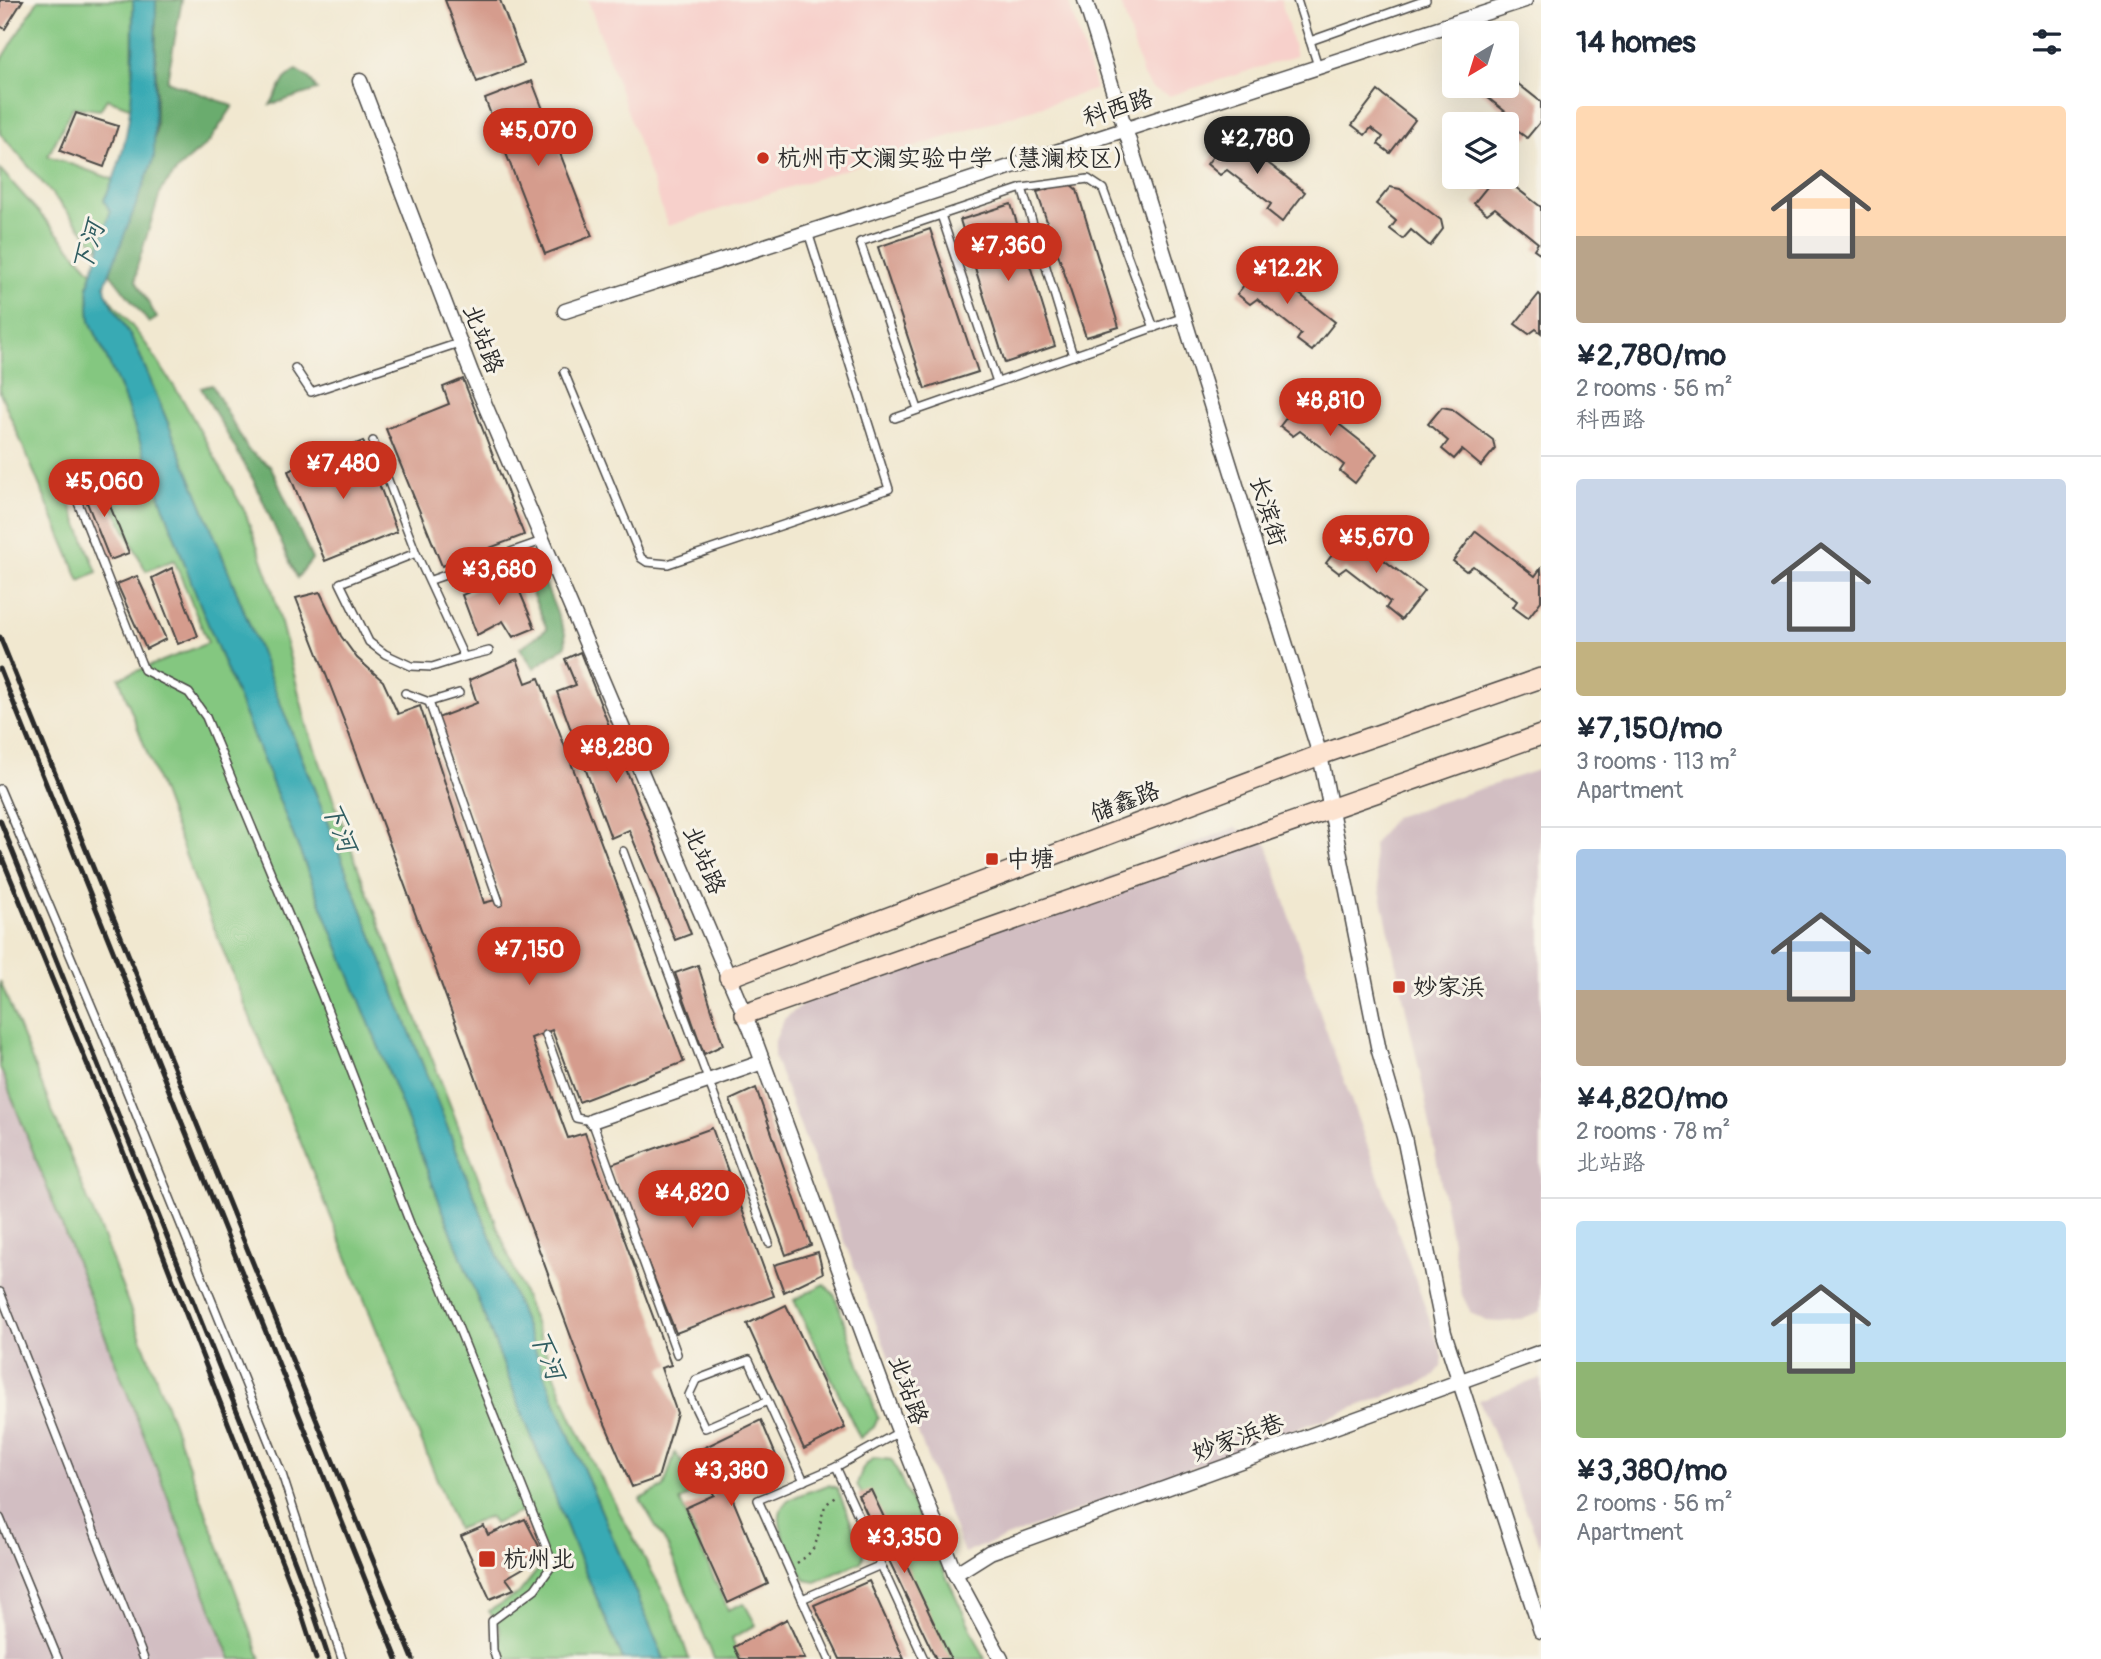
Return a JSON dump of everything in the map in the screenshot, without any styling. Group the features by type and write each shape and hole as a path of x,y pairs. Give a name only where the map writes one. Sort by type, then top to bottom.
{"street":[{"name":"长滨街","path":"1084,0 1320,755 1379,1051 1407,1151 1444,1333 1541,1631"},
{"name":"科西路","path":"565,311 1525,0"},
{"name":"北站路","path":"360,81 460,342 745,1014 899,1432 955,1574 1001,1659"},
{"name":"储鑫路","path":"729,977 1320,755 1541,678"},
{"path":"745,1014 1541,735"},
{"path":"592,1121 764,1062"},
{"name":"妙家浜巷","path":"955,1574 990,1552 1541,1352"}],"lane":[{"path":"1297,0 1318,67"},
{"path":"1310,41 1426,0"},
{"path":"918,409 860,243 941,215 1023,188 1088,179 1103,188 1154,328"},
{"path":"1023,188 1073,356"},
{"path":"941,215 997,382"},
{"path":"564,372 642,558 647,562 668,564 889,489 808,232"},
{"path":"895,418 1184,317"},
{"path":"295,368 311,392 460,342"},
{"path":"373,441 416,552 464,657"},
{"path":"71,485 144,670 189,693 206,717 321,993 413,1231 439,1279 553,1564 535,1589 492,1621 496,1659"},
{"path":"431,580 543,541"},
{"path":"416,552 340,583 369,642 411,666 432,667 489,651"},
{"path":"405,693 429,702 459,693"},
{"path":"429,702 499,902"},
{"path":"0,789 106,1040 282,1474 342,1659"},
{"path":"623,851 769,1243"},
{"path":"546,1035 576,1118 592,1121 677,1354"},
{"path":"0,1292 144,1659"},
{"path":"768,1401 705,1428 689,1395 696,1380 748,1360 768,1401 804,1481"},
{"path":"829,1659 758,1500 836,1467 899,1432"},
{"path":"836,1467 924,1659"},
{"path":"0,1518 58,1659"},
{"path":"802,1599 881,1564"}],"path":[{"path":"788,1568 808,1556 821,1531 824,1507 845,1487"}],"shaded area":[{"name":"杭州市文澜实验中学（慧澜校区）","path":"588,0 1068,0 1096,89 668,226"},
{"path":"1120,0 1281,0 1296,56 1169,96 1152,88 1143,76"},
{"path":"1541,769 1541,1311 1518,1320 1486,1321 1471,1313 1462,1295 1422,1083 1374,863 1373,845 1394,817"},
{"path":"1235,827 1267,844 1321,1016 1443,1357 1441,1367 1431,1379 964,1553 774,1058 774,1043 784,1019 812,997"},
{"path":"0,1067 231,1659 0,1659"},
{"path":"1541,1378 1541,1547 1479,1400"}],"green space":[{"path":"38,0 133,0 132,108 107,99 100,110 73,107 48,156 115,180 104,200 111,212 99,249 0,133 0,63"},
{"path":"156,0 182,0 167,81 233,106 209,142 179,168 161,190 137,267 136,281 157,318 149,323 110,273 156,133"},
{"path":"296,70 309,78 317,90 270,105 285,79"},
{"path":"0,169 92,272 88,287 90,321 121,390 194,589 384,1060 576,1550 623,1659 501,1659 500,1629 489,1611 519,1593 545,1561 524,1510 494,1524 490,1517 457,1529 197,886 119,678 208,643 174,560 146,571 92,466 60,479 97,572 80,581 0,392"},
{"path":"106,293 146,344 183,400 245,512 271,584 308,729 360,873 571,1416 595,1467 671,1607 689,1659 664,1659 561,1416 207,517 136,346"},
{"path":"212,385 248,450 271,467 312,559 297,578 255,483 201,388"},
{"path":"538,566 565,633 566,646 534,668 520,648 547,629 523,572"},
{"path":"0,981 109,1252 261,1659 231,1659 0,1067"},
{"path":"824,1284 835,1296 878,1418 874,1427 860,1438 794,1300"},
{"path":"675,1453 702,1487 680,1501 728,1610 744,1603 756,1625 732,1638 740,1659 714,1659 668,1547 640,1499 664,1487"},
{"path":"873,1458 892,1460 985,1659 937,1659 857,1484 863,1468"},
{"path":"828,1485 837,1488 864,1554 861,1562 816,1582 805,1580 784,1539 780,1517 782,1508 792,1498"}],"water":[{"path":"133,0 156,0 154,158 105,285 106,293 136,346 207,517 561,1416 664,1659 623,1659 576,1550 384,1060 194,589 121,390 90,321 88,287 110,212 104,200 122,152 128,127 133,77"}],"building":[{"path":"0,0 23,0 5,29 0,26"},
{"path":"445,0 500,0 524,64 477,82"},
{"path":"532,81 592,236 545,254 485,99"},
{"path":"1519,85 1541,102 1541,121 1527,138 1519,132 1519,112 1506,112 1488,98 1519,98"},
{"path":"1378,91 1415,120 1390,153 1378,144 1383,137 1371,128 1365,135 1352,125"},
{"path":"76,113 118,126 104,167 60,151"},
{"path":"1231,134 1305,192 1282,222 1267,210 1271,204 1227,170 1220,175 1207,164"},
{"path":"1070,184 1077,190 1119,327 1086,337 1037,192"},
{"path":"1390,187 1400,189 1441,220 1443,229 1430,246 1411,230 1403,239 1390,229 1396,221 1376,204"},
{"path":"1485,189 1518,189 1541,207 1541,254 1534,249 1538,243 1495,208 1487,214 1474,203"},
{"path":"1011,204 1055,346 1005,363 960,220"},
{"path":"930,229 978,372 925,389 878,247"},
{"path":"1261,264 1335,322 1312,351 1297,340 1301,334 1257,299 1250,304 1237,294"},
{"path":"1539,294 1541,333 1536,329 1529,334 1515,324"},
{"path":"463,379 524,535 442,566 386,429 449,404 443,387"},
{"path":"1303,396 1377,454 1355,483 1340,471 1344,465 1300,431 1293,436 1280,426"},
{"path":"1442,407 1452,409 1493,440 1495,449 1481,466 1462,450 1454,459 1442,449 1448,441 1428,424"},
{"path":"363,441 397,532 325,561 288,471"},
{"path":"98,476 129,553 110,560 80,485"},
{"path":"1476,531 1535,576 1541,568 1541,601 1528,618 1513,607 1517,601 1473,566 1466,571 1453,561"},
{"path":"1349,533 1424,591 1401,620 1386,608 1390,602 1346,568 1339,573 1326,563"},
{"path":"172,568 198,636 178,644 152,578"},
{"path":"512,573 535,628 513,637 503,621 477,635 462,595"},
{"path":"137,576 166,639 146,649 117,584"},
{"path":"320,592 341,636 357,658 383,681 398,714 420,706 484,903 502,898 435,719 477,703 469,680 517,659 526,683 539,678 684,1062 579,1102 552,1030 531,1038 568,1138 585,1133 671,1365 661,1368 677,1413 658,1478 632,1487 591,1391 348,731 296,598"},
{"path":"580,652 691,934 675,940 629,830 611,838 557,692 576,685 565,659"},
{"path":"698,965 723,1045 704,1054 675,973"},
{"path":"756,1088 811,1245 786,1255 730,1100"},
{"path":"712,1128 774,1296 676,1333 609,1165"},
{"path":"818,1252 823,1273 784,1292 774,1265"},
{"path":"786,1305 845,1428 804,1449 747,1324"},
{"path":"761,1420 780,1465 728,1488 768,1584 728,1603 685,1508 714,1495 693,1453"},
{"path":"871,1490 951,1659 936,1659 858,1495"},
{"path":"525,1519 544,1556 506,1578 514,1589 490,1599 461,1536 484,1526 488,1535"},
{"path":"869,1581 904,1659 840,1659 814,1605"},
{"path":"787,1619 805,1659 740,1659 734,1647"}],"railway":[{"path":"0,637 413,1659"},
{"path":"0,669 397,1659"},
{"path":"0,820 243,1426 329,1659"},
{"path":"0,853 119,1141 299,1606 316,1659"}],"place":[{"name":"杭州市文澜实验中学（慧澜校区）","path":"763,158"},
{"name":"中塘","path":"992,859"},
{"name":"妙家浜","path":"1399,987"},
{"name":"杭州北","path":"487,1559"}],"water label":[{"name":"下河","path":"89,247"},
{"name":"下河","path":"339,827"},
{"name":"下河","path":"547,1355"}]}
